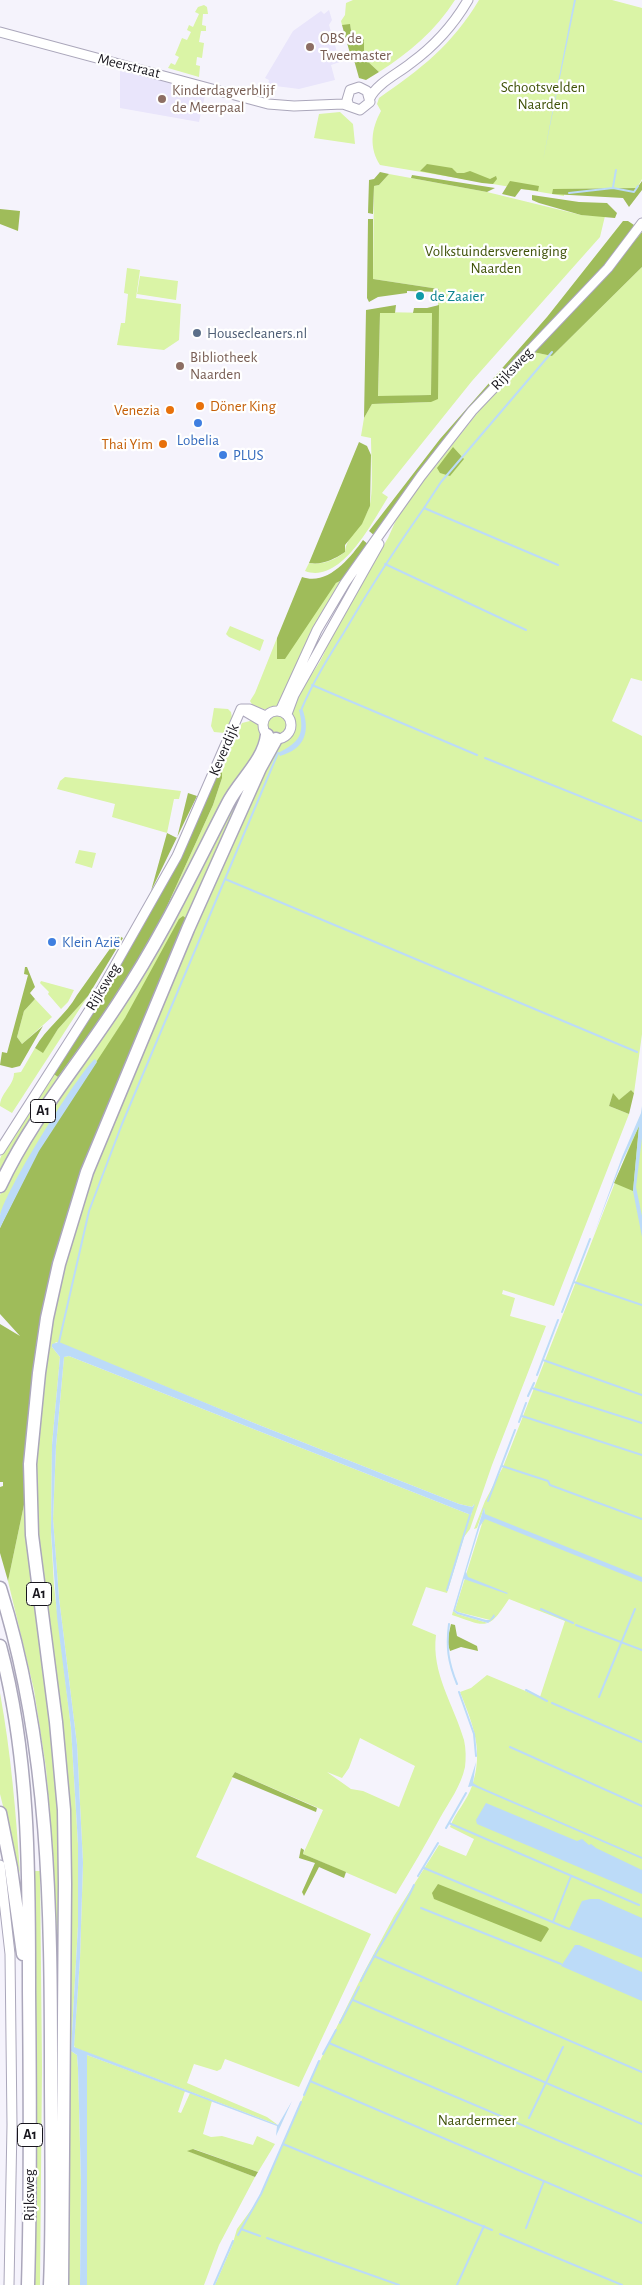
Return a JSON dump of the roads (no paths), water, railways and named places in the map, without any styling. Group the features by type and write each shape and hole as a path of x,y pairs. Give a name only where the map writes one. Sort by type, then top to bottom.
{"highway":[{"name":"A1","path":"0,1186 31,1128 112,1013 152,951 230,799 254,764 268,728"},
{"name":"A1","path":"62,2285 64,1829 56,1722 32,1535 30,1464 39,1373 47,1318 74,1210 90,1166 188,929 260,768 268,728"},
{"name":"Rijksweg","path":"0,1588 24,1680 38,1770 46,1864 51,2022 50,2285"},
{"name":"A1","path":"0,1646 14,1711 25,1802 28,1864 29,1986"},
{"name":"A1","path":"0,1813 11,1868 18,1924 29,1986"},
{"name":"Rijksweg","path":"28,2285 29,1986"}],"main road":[{"path":"388,79 370,98 364,109 356,110 349,106 347,100 348,93 356,87 370,87 388,79 411,63 439,38 468,0"},
{"name":"Meerstraat","path":"0,32 282,106 339,104 349,106"},
{"path":"363,88 369,93 370,98"},
{"name":"Meerstraat","path":"258,100 294,102 339,98 348,93"},
{"name":"Rijksweg","path":"283,712 390,522 421,476 472,411 608,268 642,223"},
{"name":"Keverdijk","path":"207,791 241,709 268,728"},
{"path":"270,712 283,712 292,723 291,729 285,737 268,728 270,712"},
{"name":"Rijksweg","path":"0,1150 92,1006 133,937 177,856 207,791"},
{"name":"Rijksweg","path":"0,1865 10,1954 12,2125 9,2285"}],"water":[{"path":"574,0 576,0 543,160"},
{"path":"302,708 306,724 304,738 295,749 280,756 278,753 296,741 299,736 301,718 299,710"},
{"path":"95,1059 97,1062 39,1151 0,1228 0,1216 4,1204 27,1160 73,1086"},
{"path":"642,1106 642,1138 636,1187 642,1216 642,1237 633,1191 639,1126 621,1164 594,1234 622,1157 641,1113"},
{"path":"59,1342 254,1423 459,1504 472,1507 475,1504 471,1515 69,1356 64,1357 56,1446 53,1519 59,1598 77,1745 83,1863 80,1958 74,2047 278,2125 292,2101 276,2136 277,2126 87,2055 87,2285 80,2285 81,2182 78,2068 77,2055 71,2051 78,1926 78,1844 71,1728 57,1617 51,1531 52,1445 60,1357 52,1347 52,1344"},
{"path":"484,1507 485,1514 642,1577 642,1582 485,1519 480,1526 466,1572 468,1577 508,1593 464,1579 455,1610 486,1620 490,1620 494,1614 495,1617 488,1623 457,1614 453,1611"},
{"path":"476,1762 473,1783 478,1786 642,1857 642,1859 473,1786 468,1787"},
{"path":"486,1803 577,1841 582,1839 589,1845 591,1844 642,1870 642,1894 477,1824 476,1820"},
{"path":"599,1899 642,1918 642,1958 569,1929 582,1901"},
{"path":"575,1945 642,1972 642,2001 561,1966"}],"waterway":[{"path":"613,187 616,170"},
{"path":"569,193 613,188 634,192 638,186"},
{"path":"552,352 441,482 424,508 558,565"},
{"path":"302,708 321,670 362,602 424,508"},
{"path":"385,564 526,630"},
{"path":"312,685 477,755"},
{"path":"278,753 225,879 637,1052"},
{"path":"485,758 642,821"},
{"path":"59,1342 89,1211 122,1124 225,879"},
{"path":"562,1312 590,1239"},
{"path":"574,1282 642,1305"},
{"path":"537,1375 558,1320"},
{"path":"543,1360 642,1395"},
{"path":"528,1396 534,1383"},
{"path":"532,1388 642,1423"},
{"path":"519,1422 526,1403"},
{"path":"522,1416 642,1455"},
{"path":"488,1501 515,1430"},
{"path":"502,1466 548,1481 550,1485 642,1519"},
{"path":"447,1590 470,1515"},
{"path":"541,1609 573,1623"},
{"path":"599,1697 635,1609"},
{"path":"449,1624 448,1654 457,1684"},
{"path":"576,1625 642,1650"},
{"path":"526,1690 547,1701"},
{"path":"459,1692 474,1734 476,1756"},
{"path":"552,1703 642,1742"},
{"path":"510,1747 642,1806"},
{"path":"446,1828 466,1793"},
{"path":"449,1823 639,1905"},
{"path":"418,1876 438,1843"},
{"path":"424,1868 569,1929"},
{"path":"553,1922 571,1876"},
{"path":"361,1981 402,1910 414,1885"},
{"path":"421,1908 561,1964"},
{"path":"374,1956 642,2072"},
{"path":"340,2023 359,1987"},
{"path":"353,2000 642,2124"},
{"path":"323,2054 336,2030"},
{"path":"329,2043 642,2176"},
{"path":"529,2118 563,2047"},
{"path":"304,2095 319,2061"},
{"path":"310,2081 642,2223"},
{"path":"238,2235 261,2194 301,2102"},
{"path":"283,2144 492,2230"},
{"path":"526,2228 544,2181"},
{"path":"457,2285 484,2226"},
{"path":"241,2229 260,2236"},
{"path":"500,2234 622,2285"},
{"path":"267,2238 399,2285"},
{"path":"214,2285 233,2241"}],"place":[{"name":"OBS de Tweemaster","path":"310,47"},
{"name":"Kinderdagverblijf de Meerpaal","path":"162,99"},
{"name":"de Zaaier","path":"420,296"},
{"name":"Housecleaners.nl","path":"197,333"},
{"name":"Bibliotheek Naarden","path":"180,366"},
{"name":"Döner King","path":"200,406"},
{"name":"Venezia","path":"170,410"},
{"name":"Lobelia","path":"198,423"},
{"name":"Thai Yim","path":"163,444"},
{"name":"PLUS","path":"223,455"},
{"name":"Klein Azië","path":"52,942"}],"park label":[{"name":"Schootsvelden Naarden","path":"543,96"},
{"name":"Volkstuindersvereniging Naarden","path":"496,260"},
{"name":"Naardermeer","path":"477,2120"}]}
